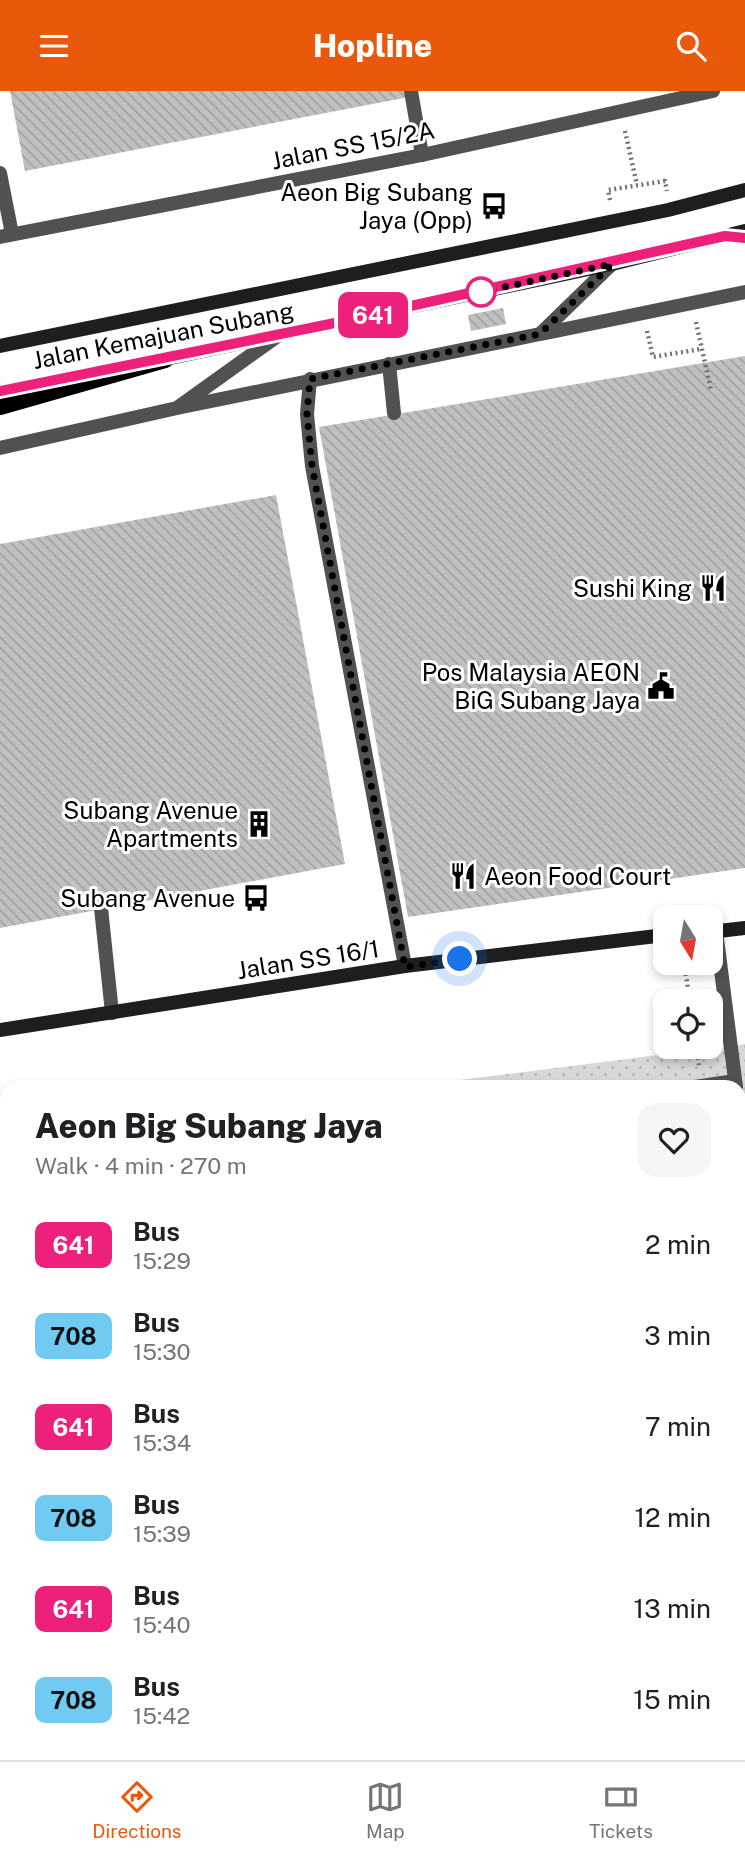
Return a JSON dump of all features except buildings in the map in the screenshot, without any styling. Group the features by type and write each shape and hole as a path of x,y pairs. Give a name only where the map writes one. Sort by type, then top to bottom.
{"main road":[{"name":"Jalan Kemajuan Subang","path":"0,346 668,210 745,190"},
{"name":"Jalan Kemajuan Subang","path":"0,391 165,359 612,264 745,232"},
{"path":"725,236 745,238"},
{"path":"0,406 165,359"},
{"path":"723,930 745,928"},
{"name":"Jalan SS 16/1","path":"0,1030 405,967 653,936"}],"street":[{"path":"411,91 422,155"},
{"name":"Jalan SS 15/2A","path":"6,235 422,155 713,91"},
{"path":"0,173 6,235"},
{"path":"540,334 612,264"},
{"path":"0,447 310,379 745,292"},
{"path":"177,408 279,335"},
{"path":"389,364 394,413"},
{"path":"310,379 307,414 312,466 405,967"},
{"path":"101,908 112,1013"},
{"path":"720,975 735,1080"}],"path":[{"path":"620,111 637,185"},
{"path":"608,190 665,181"},
{"path":"653,357 701,349"}],"shaded area":[{"path":"745,1044 745,1080 460,1080 653,1056 653,1059 723,1059 723,1047"}],"bus line":[{"name":"641","path":"0,391 165,359 612,264 725,236 745,238"}],"place":[{"name":"Aeon Big Subang Jaya (Opp)","path":"494,206"},
{"name":"Sushi King","path":"713,588"},
{"name":"Pos Malaysia AEON BiG Subang Jaya","path":"661,686"},
{"name":"Subang Avenue Apartments","path":"259,824"},
{"name":"Aeon Food Court","path":"463,876"},
{"name":"Subang Avenue","path":"256,898"}],"route":[{"path":"460,959 405,967 312,466 307,414 310,379 540,334 612,264 481,292"}]}
